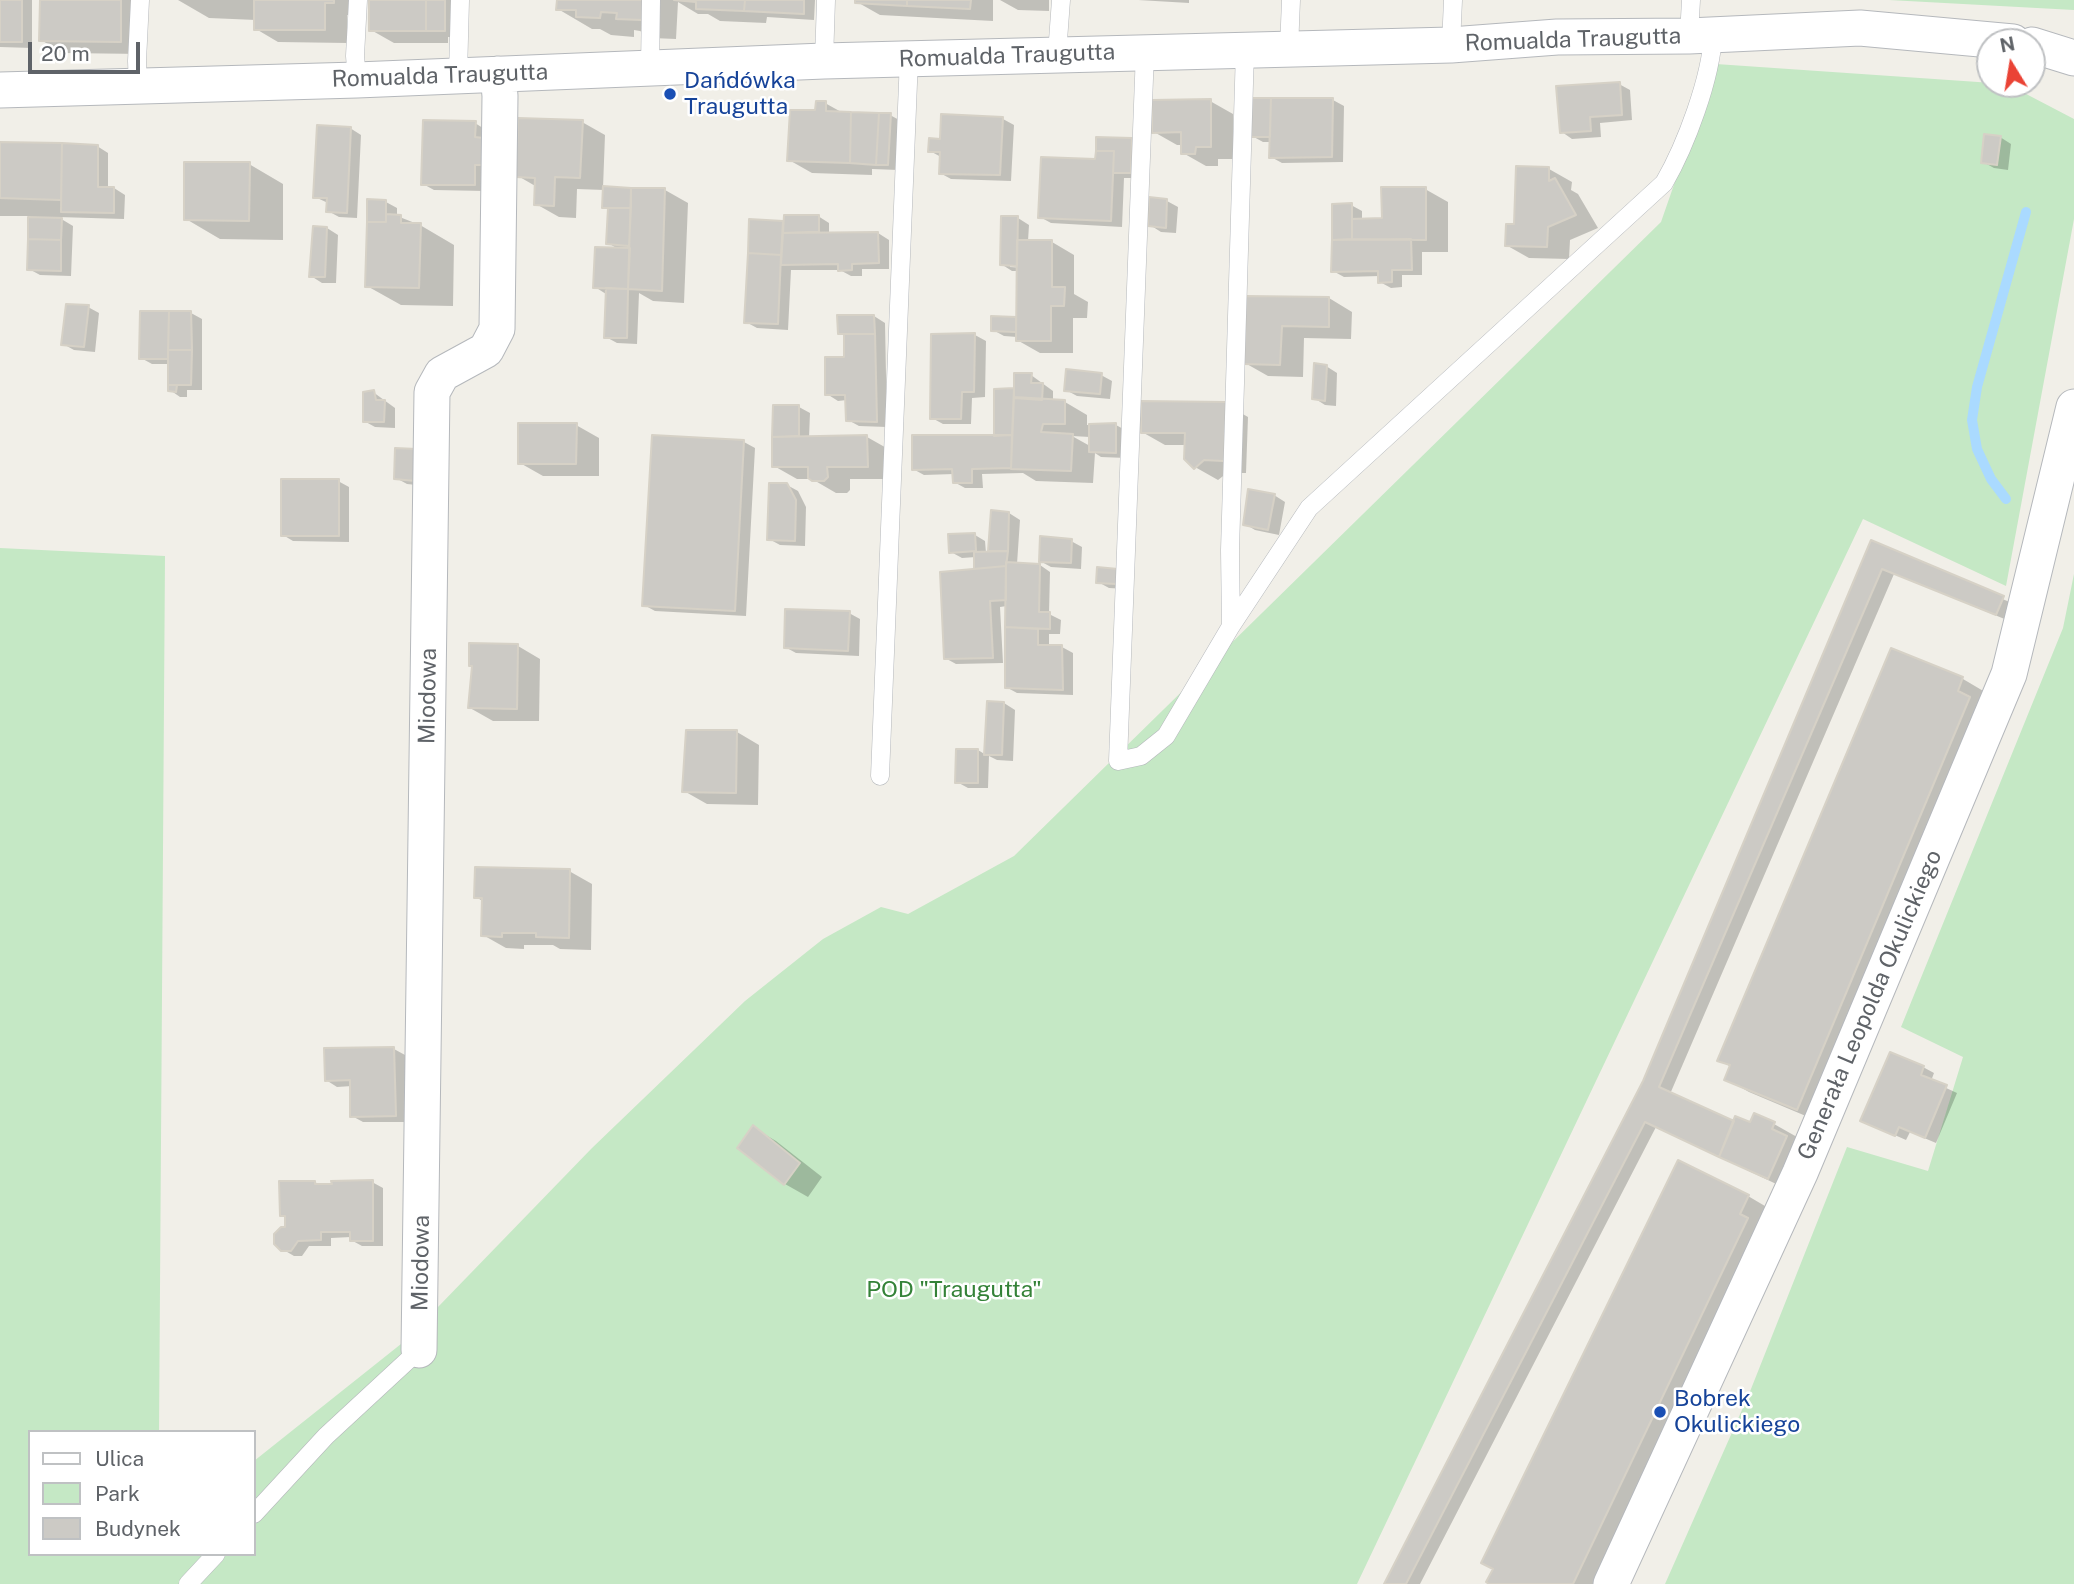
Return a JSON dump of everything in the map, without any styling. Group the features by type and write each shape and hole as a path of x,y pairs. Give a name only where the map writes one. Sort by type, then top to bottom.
{"street":[{"name":"Romualda Traugutta","path":"0,90 357,80 909,58 1451,44 1557,37 1701,36 1860,28 1976,39"},
{"path":"2046,49 2074,58"},
{"name":"Miodowa","path":"419,1350 432,392 442,374 486,351 497,329 498,74"},
{"name":"Generała Leopolda Okulickiego","path":"1611,1584 1800,1173 2009,674 2074,407"}],"lane":[{"path":"138,86 140,0"},
{"path":"357,80 355,56 358,0"},
{"path":"458,75 460,0"},
{"path":"650,68 651,0"},
{"path":"824,61 826,0"},
{"path":"1057,54 1061,0"},
{"path":"1289,49 1291,0"},
{"path":"1451,44 1453,0"},
{"path":"1145,52 1118,761 1141,756 1166,736 1231,626 1309,508 1664,183 1681,154 1712,56 1701,36 1691,0"},
{"path":"1231,626 1230,550 1245,50"},
{"path":"880,776 909,58"},
{"path":"256,1512 326,1436 419,1350"},
{"path":"195,1582 214,1556"}],"green space":[{"path":"1889,0 2074,0 2074,10"},
{"name":"POD \"Traugutta\"","path":"1716,64 1976,82 1976,98 2034,98 2074,119 2074,219 2006,586 1863,519 1357,1584 0,1584 0,548 165,556 159,1430 28,1430 28,1556 256,1556 256,1459 406,1340 592,1148 745,1001 823,939 881,907 908,914 1014,856 1661,222"},
{"path":"2074,574 2074,1584 1665,1584 1749,1394 1847,1147 1928,1171 1963,1057 1901,1027 2063,628"}],"building":[{"path":"0,0 22,0 22,42 0,42"},
{"path":"40,0 121,0 121,42 39,41"},
{"path":"254,0 334,0 334,3 325,3 325,30 254,30"},
{"path":"369,0 426,0 426,31 369,31"},
{"path":"426,0 445,0 445,31 426,31"},
{"path":"557,0 643,0 642,20 616,19 617,13 601,12 600,18 576,17 576,10 556,10"},
{"path":"674,0 745,0 744,11 696,9 696,2"},
{"path":"745,0 804,0 804,14 744,11"},
{"path":"855,0 907,0 907,6 855,3"},
{"path":"907,0 971,0 970,9 907,6"},
{"path":"1620,82 1622,115 1590,117 1591,131 1560,133 1556,86"},
{"path":"1251,98 1271,98 1270,137 1250,137"},
{"path":"1271,98 1333,98 1332,157 1269,158"},
{"path":"1211,99 1211,147 1196,147 1195,154 1181,154 1181,132 1152,133 1152,100"},
{"path":"816,101 826,101 826,111 851,112 850,163 787,161 790,110 815,110"},
{"path":"851,112 879,113 876,165 850,163"},
{"path":"879,113 891,113 888,165 876,165"},
{"path":"941,114 1003,117 1000,175 939,174 940,152 928,152 929,138 940,139"},
{"path":"518,118 583,120 580,178 555,177 554,206 534,205 535,178 516,177"},
{"path":"423,120 476,121 475,137 483,138 483,165 475,165 475,185 421,185"},
{"path":"317,125 351,127 347,213 326,212 327,198 313,198"},
{"path":"1984,134 2001,136 1997,165 1981,163"},
{"path":"1096,137 1132,138 1131,173 1113,173 1114,151 1096,151"},
{"path":"0,142 62,143 61,200 0,198"},
{"path":"62,143 98,145 98,187 114,187 114,213 61,212"},
{"path":"1096,151 1114,151 1111,221 1038,218 1041,157 1095,159"},
{"path":"184,162 250,162 249,221 184,220"},
{"path":"1516,166 1549,167 1549,181 1555,178 1576,215 1548,227 1547,247 1505,246 1506,224 1514,224"},
{"path":"603,186 631,188 631,208 602,208"},
{"path":"1381,187 1426,187 1426,240 1352,239 1352,219 1382,218"},
{"path":"631,188 665,188 662,291 628,289"},
{"path":"1149,197 1167,199 1166,228 1148,226"},
{"path":"367,199 386,200 386,222 367,222"},
{"path":"1352,203 1352,239 1332,240 1332,204"},
{"path":"608,208 631,208 629,246 606,244"},
{"path":"386,214 401,215 401,223 421,223 419,288 365,287 367,222 386,222"},
{"path":"784,215 819,215 819,232 783,233"},
{"path":"1001,216 1018,216 1017,266 1000,265"},
{"path":"28,217 62,218 61,240 28,239"},
{"path":"749,219 783,221 781,255 748,253"},
{"path":"313,226 327,227 325,277 309,277"},
{"path":"878,232 879,263 852,264 852,270 838,271 838,264 781,265 783,233"},
{"path":"28,239 61,240 61,271 27,270"},
{"path":"1411,239 1412,270 1392,270 1392,282 1378,283 1378,271 1331,272 1332,240"},
{"path":"1017,240 1052,240 1052,287 1065,287 1064,306 1051,306 1051,341 1016,341"},
{"path":"595,247 630,248 628,289 593,288"},
{"path":"748,253 781,255 778,324 744,323"},
{"path":"606,288 628,289 627,338 604,338"},
{"path":"1246,296 1329,297 1329,327 1282,326 1280,365 1244,364"},
{"path":"66,304 89,305 84,347 61,345"},
{"path":"140,311 169,311 168,359 139,359"},
{"path":"169,311 191,311 192,350 168,350"},
{"path":"837,315 874,315 875,334 838,334"},
{"path":"991,316 1016,317 1016,332 991,331"},
{"path":"975,333 974,392 962,392 961,419 930,419 931,334"},
{"path":"844,334 875,334 877,422 846,421 845,395 825,395 825,357 844,357"},
{"path":"168,350 192,350 191,385 168,385"},
{"path":"1314,363 1327,365 1325,401 1312,399"},
{"path":"1066,369 1102,373 1100,394 1064,391"},
{"path":"1014,373 1032,373 1031,383 1043,383 1042,400 1014,398"},
{"path":"168,385 177,385 176,392 168,391"},
{"path":"1014,388 1012,435 994,436 994,389"},
{"path":"374,390 376,400 385,400 384,422 363,422 363,392"},
{"path":"1014,397 1065,400 1065,424 1043,424 1041,432 1073,434 1071,471 1011,469"},
{"path":"1141,401 1226,402 1224,461 1204,460 1194,469 1184,459 1185,433 1141,433"},
{"path":"773,405 799,405 799,436 772,437"},
{"path":"518,423 577,423 576,464 518,464"},
{"path":"1116,423 1116,453 1089,452 1089,424"},
{"path":"652,435 744,440 735,611 642,606"},
{"path":"867,435 868,467 827,467 828,477 824,481 812,481 808,478 808,467 772,467 772,437"},
{"path":"912,435 1012,435 1011,468 972,469 972,483 953,483 952,469 912,470"},
{"path":"395,448 417,449 416,481 394,479"},
{"path":"281,479 339,479 339,536 281,536"},
{"path":"769,483 787,483 796,500 795,541 767,540"},
{"path":"1248,489 1275,494 1268,530 1243,525"},
{"path":"991,510 1009,512 1008,551 988,551"},
{"path":"975,533 976,551 949,553 948,534"},
{"path":"1040,536 1072,539 1071,563 1039,562"},
{"path":"1871,540 2004,596 1996,615 1882,569 1659,1087 1734,1121 1719,1157 1645,1122 1406,1584 1384,1584 1643,1081"},
{"path":"1008,551 1006,566 974,569 974,552"},
{"path":"1006,562 1040,564 1039,612 1050,612 1050,629 1005,627"},
{"path":"1006,566 1006,600 990,601 993,658 944,659 940,572"},
{"path":"1097,567 1118,569 1117,584 1096,583"},
{"path":"785,609 850,611 848,651 784,648"},
{"path":"1005,627 1038,629 1038,645 1062,645 1063,690 1005,688"},
{"path":"469,643 518,644 517,709 468,708 472,666 469,666"},
{"path":"1891,648 1963,677 1958,691 1970,697 1797,1110 1724,1080 1730,1065 1717,1061"},
{"path":"987,701 1004,702 1002,755 984,755"},
{"path":"686,730 737,730 736,793 682,792"},
{"path":"956,749 978,749 978,783 955,783"},
{"path":"475,867 570,869 569,938 536,937 536,933 502,933 502,937 481,936 482,898 474,898"},
{"path":"394,1047 396,1116 350,1117 350,1080 325,1081 324,1048"},
{"path":"1890,1052 1924,1066 1921,1075 1947,1085 1925,1138 1899,1127 1895,1136 1860,1121"},
{"path":"1754,1113 1775,1122 1772,1129 1787,1136 1768,1179 1719,1157 1735,1116 1750,1122"},
{"path":"753,1125 800,1163 784,1185 737,1148"},
{"path":"1678,1160 1749,1195 1740,1214 1748,1218 1573,1584 1489,1584 1486,1582 1493,1569 1481,1563"},
{"path":"373,1180 373,1241 350,1241 350,1232 321,1232 321,1240 298,1241 291,1251 281,1251 274,1244 274,1234 281,1227 285,1227 285,1216 280,1216 279,1181 332,1184 331,1181"}],"waterway":[{"path":"2006,499 1991,479 1977,449 1972,420 1977,387 2026,212"}],"place":[{"name":"Dańdówka Traugutta","path":"670,94"},
{"name":"Bobrek Okulickiego","path":"1660,1412"}]}
